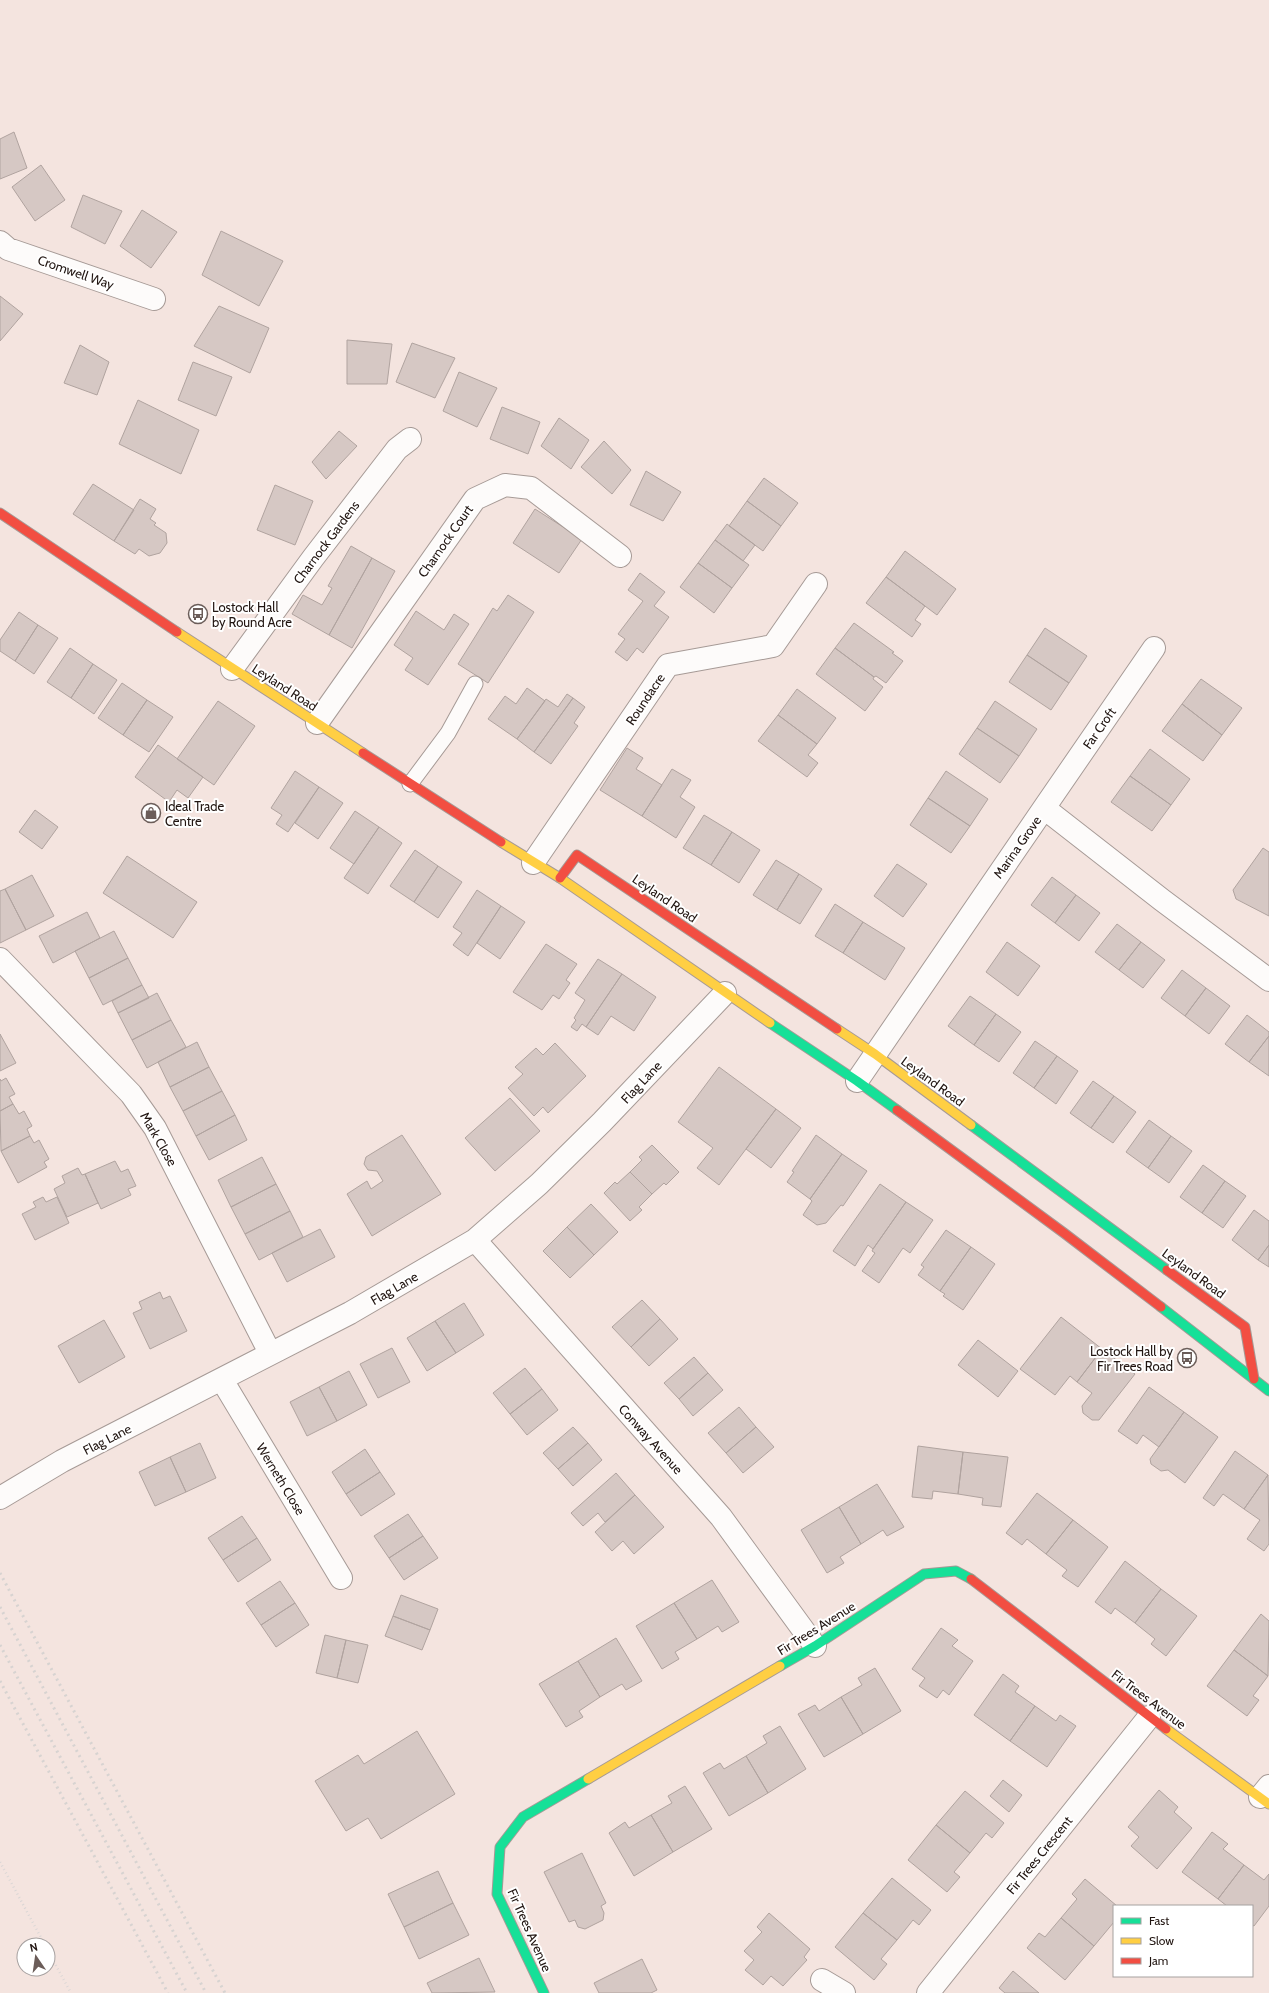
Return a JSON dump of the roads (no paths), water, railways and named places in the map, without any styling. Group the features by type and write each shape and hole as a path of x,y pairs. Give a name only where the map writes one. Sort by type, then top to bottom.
{"street":[{"name":"Cromwell Way","path":"0,242 8,249 154,299"},
{"name":"Charnock Gardens","path":"232,669 313,558 397,450 410,439"},
{"name":"Charnock Court","path":"317,723 475,499 505,485 531,488 620,556"},
{"name":"Leyland Road","path":"0,513 232,669 533,863 560,878 725,993 857,1081 1064,1233 1269,1390"},
{"name":"Roundacre","path":"533,863 668,665 772,646 816,584"},
{"name":"Far Croft","path":"1044,808 1154,648"},
{"name":"Marina Grove","path":"857,1081 1044,808 1162,900 1269,980"},
{"name":"Leyland Road","path":"560,878 577,855 875,1054 1245,1327 1254,1380"},
{"name":"Mark Close","path":"0,959 131,1094 155,1128 270,1353"},
{"name":"Flag Lane","path":"0,1498 62,1461 350,1313 475,1240 539,1184 597,1128 725,993"},
{"name":"Conway Avenue","path":"475,1240 721,1517 815,1646"},
{"name":"Werneth Close","path":"222,1380 341,1578"},
{"name":"Fir Trees Avenue","path":"544,1993 497,1894 500,1847 523,1817 815,1646 924,1574 956,1571 978,1583 1149,1717 1266,1796"},
{"name":"Fir Trees Crescent","path":"928,1993 1149,1717"},
{"path":"822,1980 844,1993"}],"lane":[{"path":"410,784 448,733 475,684"}],"railway":[{"path":"0,1573 225,1993"},
{"path":"0,1607 206,1993"},
{"path":"0,1645 187,1993"},
{"path":"0,1681 168,1993"}],"place":[{"name":"Lostock Hall by Round Acre","path":"198,614"},
{"name":"Ideal Trade Centre","path":"151,813"},
{"name":"Lostock Hall by Fir Trees Road","path":"1187,1358"}]}
